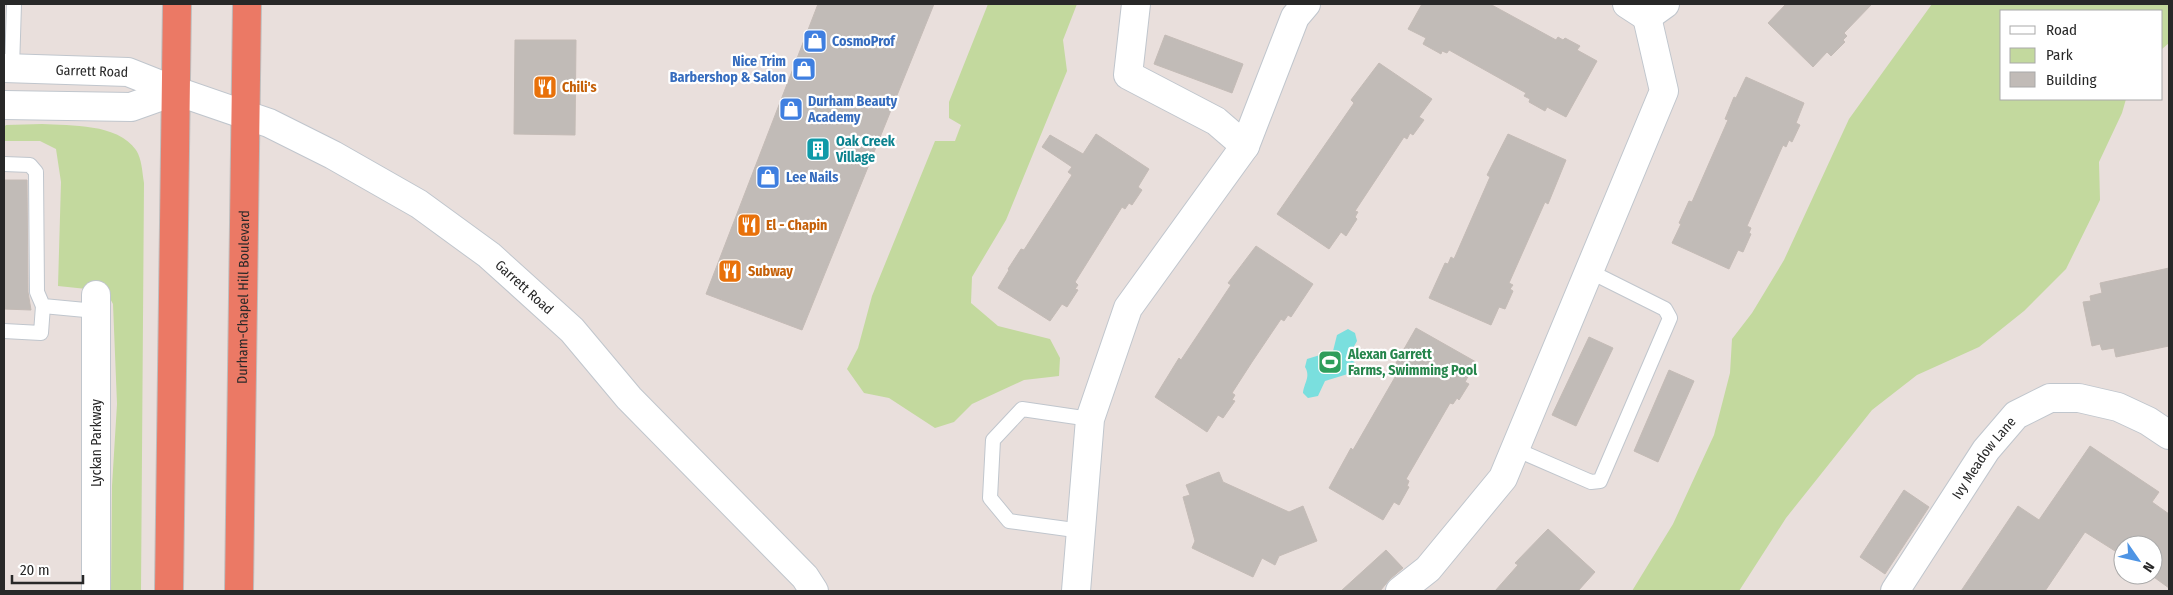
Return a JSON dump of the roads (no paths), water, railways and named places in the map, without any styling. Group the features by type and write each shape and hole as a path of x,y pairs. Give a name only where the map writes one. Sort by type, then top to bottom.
{"highway":[{"path":"169,591 177,4"},
{"name":"Durham-Chapel Hill Boulevard","path":"239,591 247,4"}],"street":[{"path":"1136,4 1128,75 1216,121 1245,146"},
{"path":"1076,591 1090,419 1128,308 1245,146 1295,17 1306,4"},
{"path":"1400,591 1428,569 1503,478 1664,91 1646,8"},
{"name":"Garrett Road","path":"8,68 128,72 176,91 245,114 302,138 378,179 419,204 489,255 572,330 629,398 815,587"},
{"path":"4,105 131,107 176,91"},
{"name":"Lyckan Parkway","path":"96,303 96,591"},
{"name":"Ivy Meadow Lane","path":"1895,591 1986,450 2016,415 2050,398 2078,398 2118,406 2148,421 2169,435"}],"lane":[{"path":"8,68 14,4"},
{"path":"4,164 30,165 36,172 37,292 43,306 41,333 4,332"},
{"path":"1515,449 1591,482 1600,481 1670,318 1665,310 1589,271"},
{"path":"43,306 96,303"},
{"path":"1082,531 1009,521 990,498 993,440 1022,408 1090,419"}],"water":[{"name":"Alexan Garrett Farms, Swimming Pool","path":"1348,329 1355,333 1357,341 1352,350 1355,366 1351,373 1325,381 1318,396 1308,398 1303,393 1307,377 1305,367 1307,359 1333,351 1337,335"}],"place":[{"name":"CosmoProf","path":"815,41"},
{"name":"Nice Trim Barbershop & Salon","path":"804,69"},
{"name":"Chili's","path":"545,87"},
{"name":"Durham Beauty Academy","path":"791,109"},
{"name":"Oak Creek Village","path":"818,149"},
{"name":"Lee Nails","path":"768,177"},
{"name":"El - Chapin","path":"749,225"},
{"name":"Subway","path":"730,271"},
{"name":"Alexan Garrett Farms, Swimming Pool","path":"1330,362"}]}
